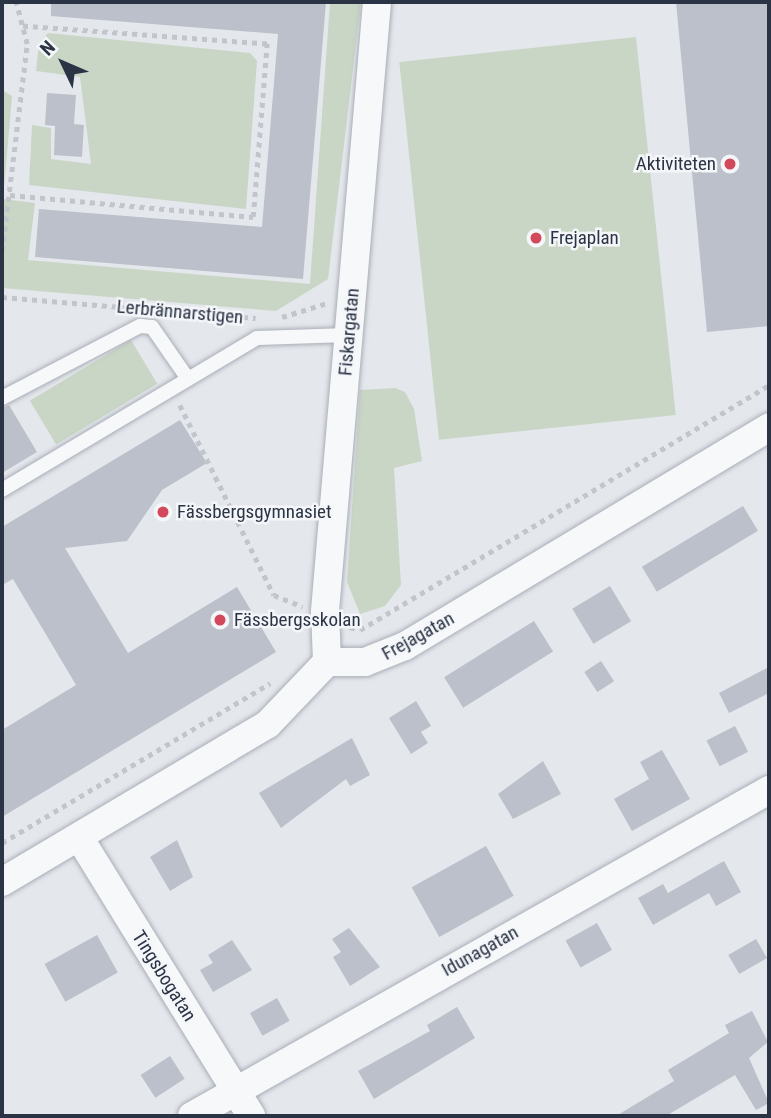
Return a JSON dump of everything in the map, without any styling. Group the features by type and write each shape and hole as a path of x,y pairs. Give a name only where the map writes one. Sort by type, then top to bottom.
{"street":[{"name":"Fiskargatan","path":"327,663 309,613 349,335 377,2"},
{"name":"Frejagatan","path":"327,663 365,662 405,646 769,427"},
{"path":"2,882 268,724 327,663"},
{"name":"Idunagatan","path":"192,1116 769,790"},
{"name":"Tingsbogatan","path":"79,836 251,1116"}],"lane":[{"path":"2,398 140,326 152,327 188,379"},
{"path":"2,490 257,338 349,335"}],"path":[{"path":"2,251 27,44 16,2"},
{"path":"10,195 253,217 267,44 22,26"},
{"name":"Lerbrännarstigen","path":"154,310 282,317 353,289"},
{"name":"Lerbrännarstigen","path":"2,297 140,309"},
{"path":"172,389 274,595 309,613 344,613 360,630 769,385"},
{"path":"2,843 283,675"}],"green space":[{"path":"330,2 361,2 328,279 276,311 2,288 2,90 12,96 3,199 35,203 28,260 310,284"},
{"path":"48,33 250,53 257,61 246,209 29,185 32,125 51,128 51,159 91,164 80,77 36,71 39,43"},
{"name":"Frejaplan","path":"636,37 676,415 439,440 399,62"},
{"path":"131,340 157,384 56,444 30,401"},
{"path":"395,388 405,392 414,409 422,461 394,468 401,585 385,606 360,614 347,582 360,390"}],"building":[{"path":"51,2 326,2 303,279 35,257 39,209 262,227 278,34 51,16"},
{"name":"Aktiviteten","path":"676,2 769,2 769,326 707,332"},
{"path":"47,93 76,95 74,124 84,125 82,157 54,155 55,126 45,125"},
{"path":"9,405 37,452 2,473 2,408"},
{"name":"Fässbergsskolan","path":"180,420 207,463 162,490 127,541 65,548 128,653 237,587 276,652 2,817 2,730 76,685 13,579 2,585 2,527"},
{"path":"743,506 758,531 657,592 642,567"},
{"path":"610,586 631,621 593,644 572,609"},
{"path":"534,621 553,652 463,708 444,677"},
{"path":"601,661 614,681 597,692 584,672"},
{"path":"769,667 769,693 729,713 719,693"},
{"path":"416,701 431,726 421,732 428,743 411,754 389,718"},
{"path":"735,726 748,752 720,766 706,741"},
{"path":"352,738 370,775 350,786 346,779 281,828 259,793"},
{"path":"662,750 690,799 632,831 614,799 649,779 640,762"},
{"path":"543,761 561,794 513,819 498,794"},
{"path":"177,840 193,877 170,891 150,857"},
{"path":"486,846 514,896 439,937 412,887"},
{"path":"724,861 741,892 716,906 709,893 653,925 638,898 663,884 668,893"},
{"path":"597,923 612,950 581,968 566,940"},
{"path":"349,928 380,967 350,986 333,957 341,952 332,939"},
{"path":"97,935 118,973 65,1002 45,964"},
{"path":"756,939 767,958 739,974 728,955"},
{"path":"232,940 252,970 213,992 200,970 213,963 208,955"},
{"path":"277,998 290,1021 262,1036 250,1013"},
{"path":"457,1007 475,1038 374,1099 358,1071 430,1031 427,1025"},
{"path":"752,1011 768,1042 749,1058 769,1103 756,1110 735,1075 666,1116 616,1116 674,1081 668,1070 729,1033 725,1025"},
{"path":"170,1056 185,1079 155,1098 141,1075"}],"place":[{"name":"Aktiviteten","path":"730,164"},
{"name":"Frejaplan","path":"536,238"},
{"name":"Fässbergsgymnasiet","path":"163,512"},
{"name":"Fässbergsskolan","path":"220,620"}]}
